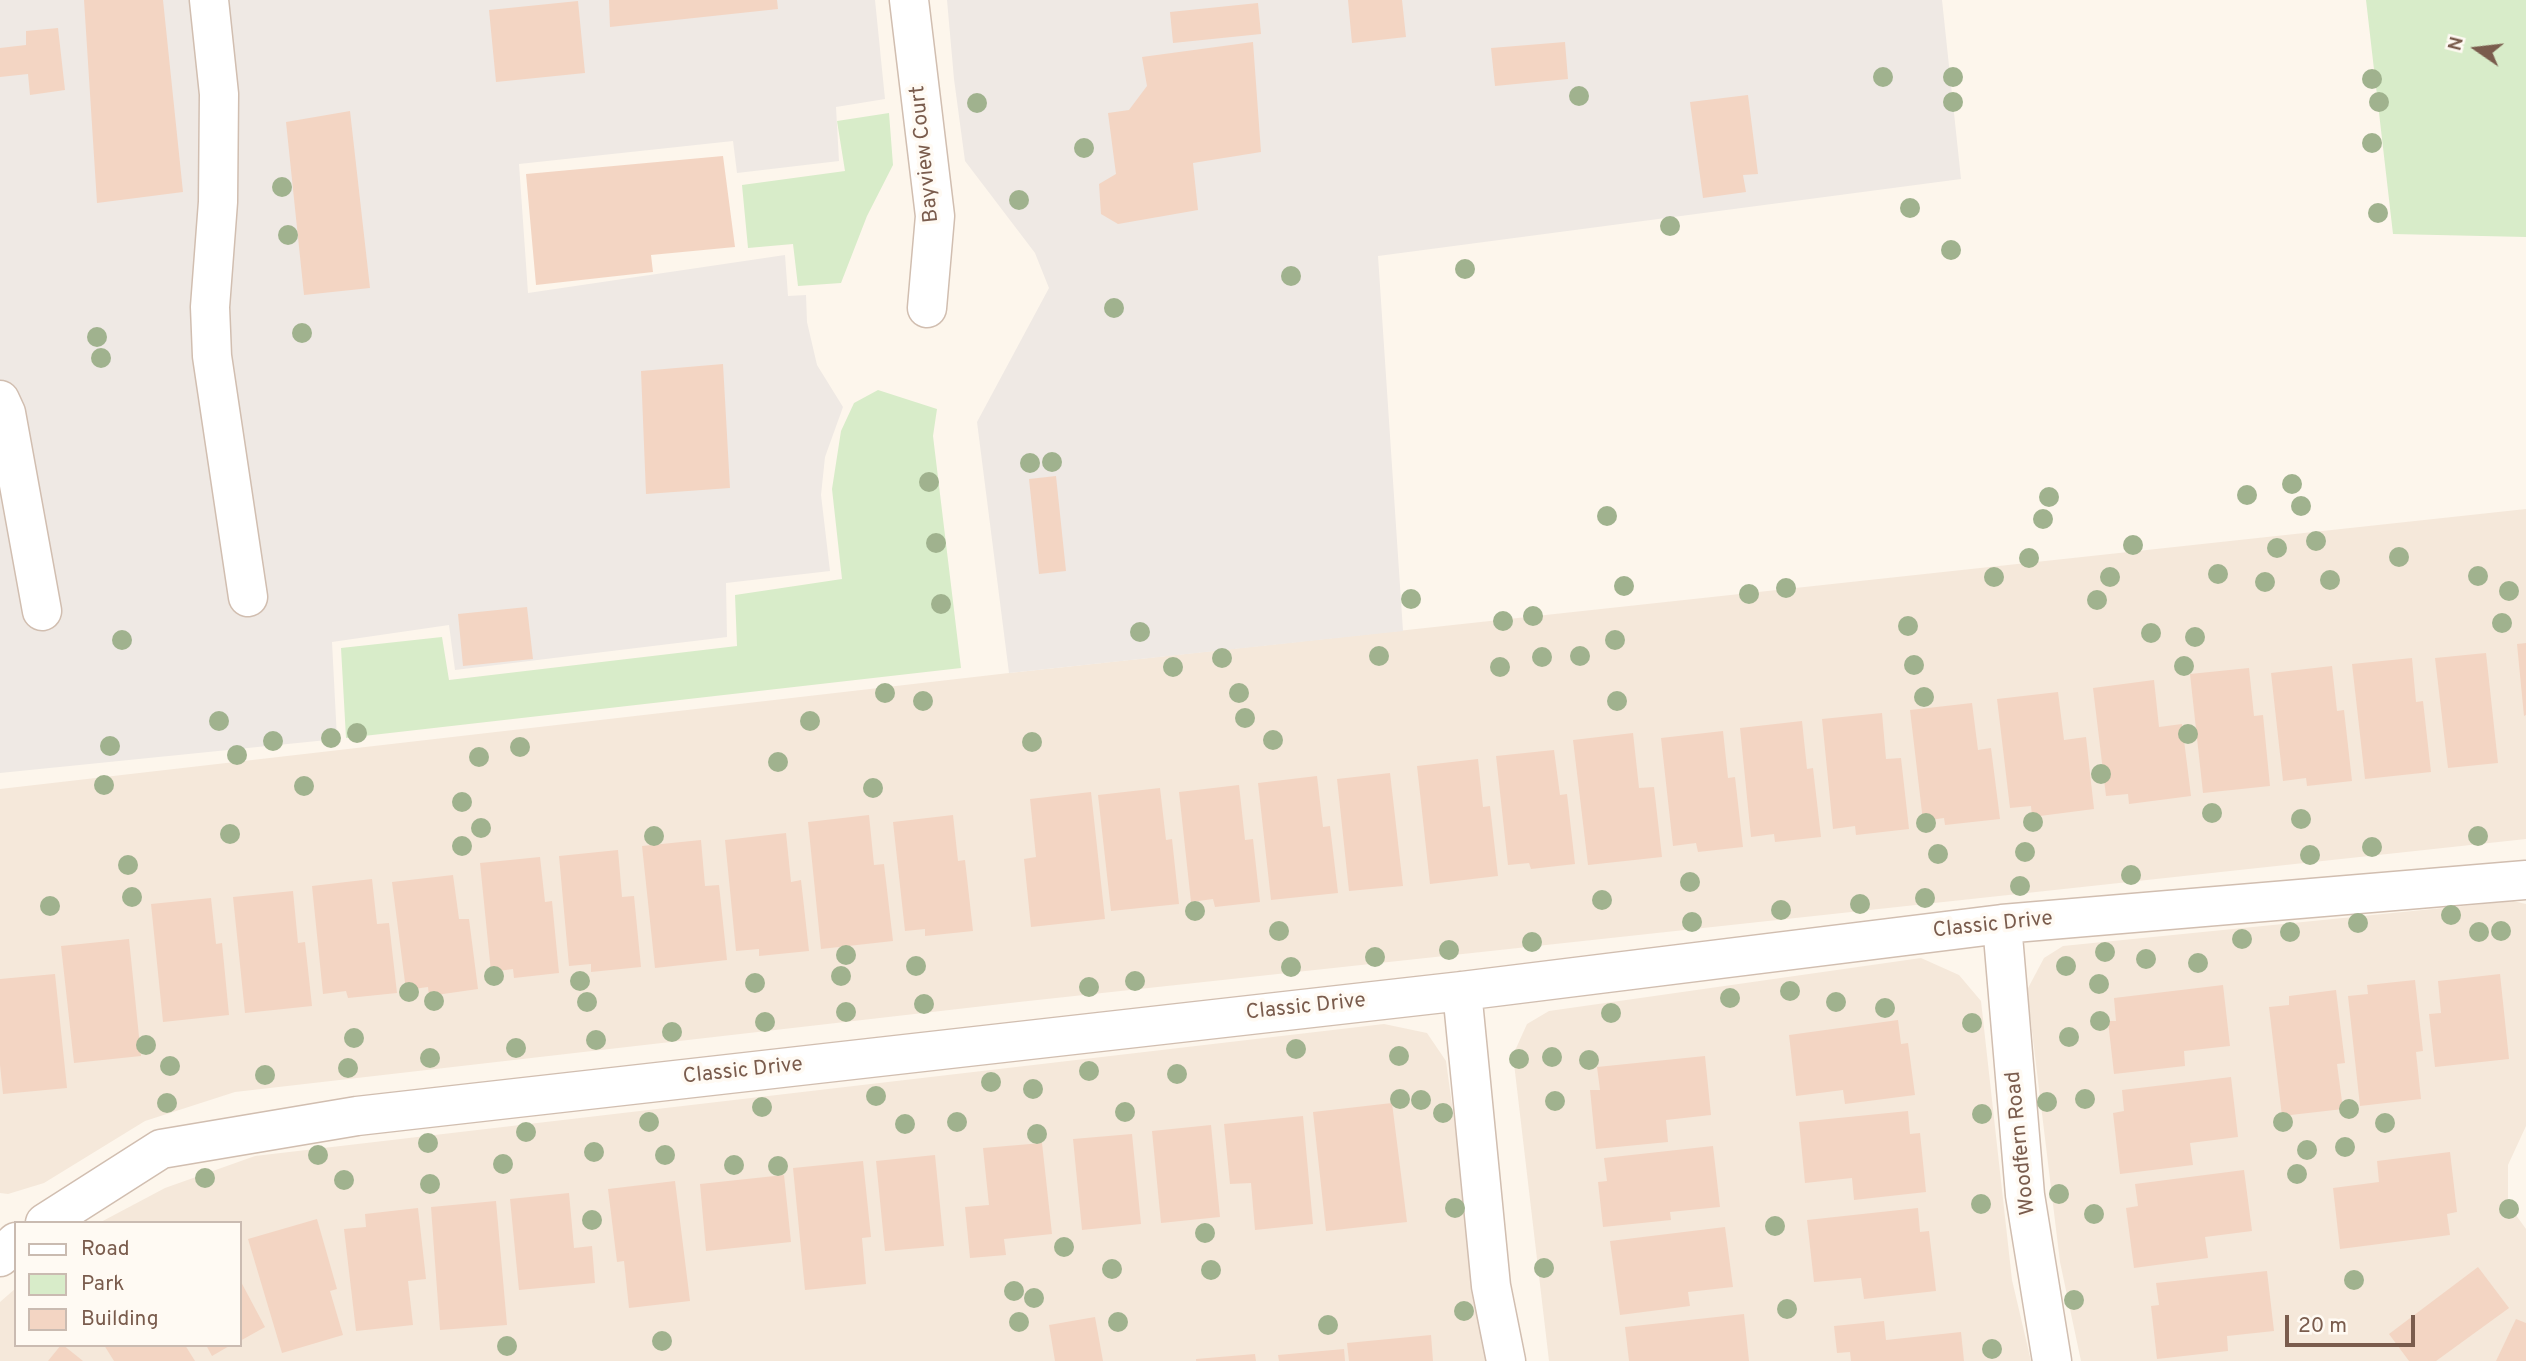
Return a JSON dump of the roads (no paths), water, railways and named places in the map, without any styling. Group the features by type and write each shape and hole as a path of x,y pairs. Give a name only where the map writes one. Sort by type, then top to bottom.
{"street":[{"path":"209,0 219,94 218,202 211,307 212,356 248,597"},
{"name":"Bayview Court","path":"909,0 935,216 926,308"},
{"path":"0,400 6,413 42,611"},
{"name":"Classic Drive","path":"48,1221 161,1149 356,1116 1462,991 2002,924 2526,880"},
{"name":"Woodfern Road","path":"2002,924 2025,1195 2052,1361"},
{"path":"1462,991 1491,1286 1506,1361"}]}
